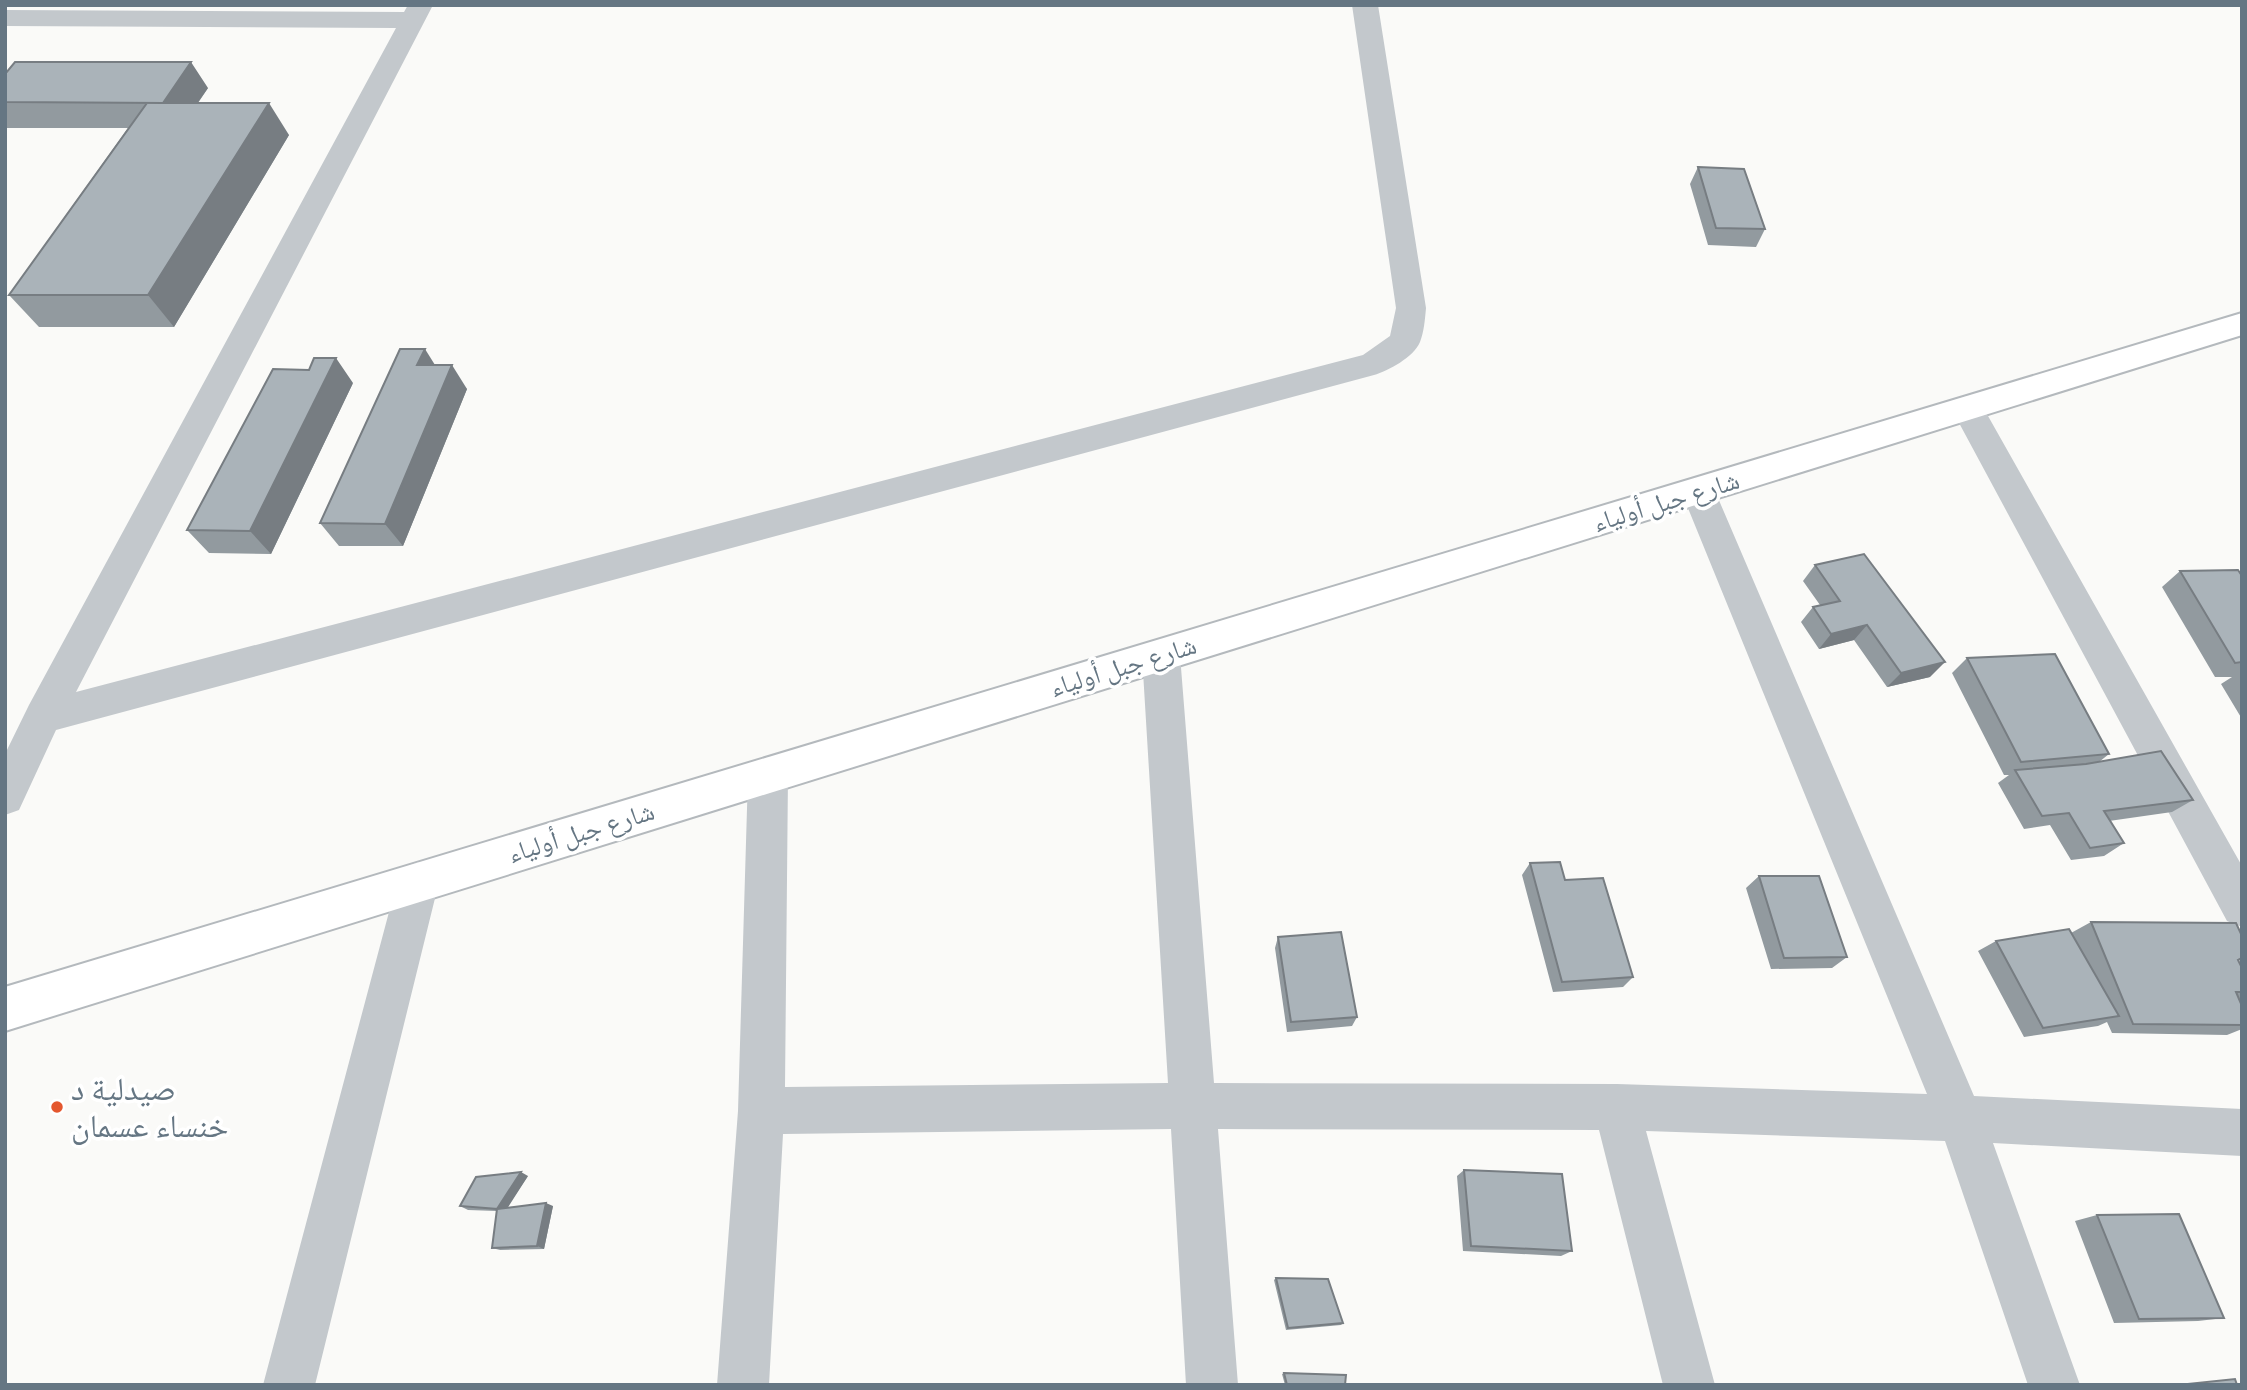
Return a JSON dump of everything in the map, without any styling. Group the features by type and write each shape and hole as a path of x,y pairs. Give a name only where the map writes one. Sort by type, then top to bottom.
{"highway":[{"name":"شارع جبل أولياء","path":"5,1009 2242,324"}],"street":[{"path":"43,717 1374,364 1405,341 1411,308 1365,5"},
{"path":"5,18 225,12 411,23"},
{"path":"5,796 43,717 411,23"},
{"path":"5,42 411,23"},
{"path":"1967,408 2242,907"},
{"path":"1698,491 1960,1117 2054,1385"},
{"path":"1161,655 1212,1385"},
{"path":"743,1385 761,1111 768,775"},
{"path":"289,1385 418,883"},
{"path":"761,1111 1192,1106 1616,1107 1960,1117 2242,1133"},
{"path":"1616,1107 1689,1385"}],"building":[{"path":"15,62 191,62 163,103 5,102 5,74"},
{"path":"147,103 269,103 148,295 9,295"},
{"path":"1698,167 1744,169 1765,229 1716,228"},
{"path":"400,349 425,349 417,365 452,365 385,524 320,523"},
{"path":"314,358 336,358 250,531 187,530 273,369 309,370"},
{"path":"1864,554 1945,662 1901,673 1867,625 1831,634 1813,607 1840,601 1815,565"},
{"path":"2238,570 2242,576 2242,662 2235,663 2180,571"},
{"path":"2055,654 2109,754 2021,762 1967,658"},
{"path":"2161,751 2193,800 2104,811 2124,843 2090,848 2069,813 2042,816 2015,770 2086,764"},
{"path":"1560,862 1565,880 1603,878 1633,977 1562,982 1530,863"},
{"path":"1759,876 1819,876 1847,957 1784,958"},
{"path":"2091,922 2236,923 2242,936 2242,958 2238,960 2242,968 2242,992 2236,992 2242,1006 2242,1025 2133,1024"},
{"path":"2069,929 2119,1016 2043,1028 1996,941"},
{"path":"1341,932 1357,1017 1291,1022 1278,937"},
{"path":"1464,1170 1562,1174 1572,1251 1471,1246"},
{"path":"521,1172 497,1209 460,1206 476,1177"},
{"path":"546,1203 537,1246 492,1248 497,1209"},
{"path":"2179,1214 2224,1318 2139,1319 2097,1215"},
{"path":"1276,1278 1328,1279 1343,1323 1288,1328"},
{"path":"1284,1373 1346,1375 1345,1385 1287,1385"},
{"path":"2235,1379 2237,1385 2178,1385"}],"place":[{"name":"صيدلية د خنساء عسمان","path":"57,1107"}]}
